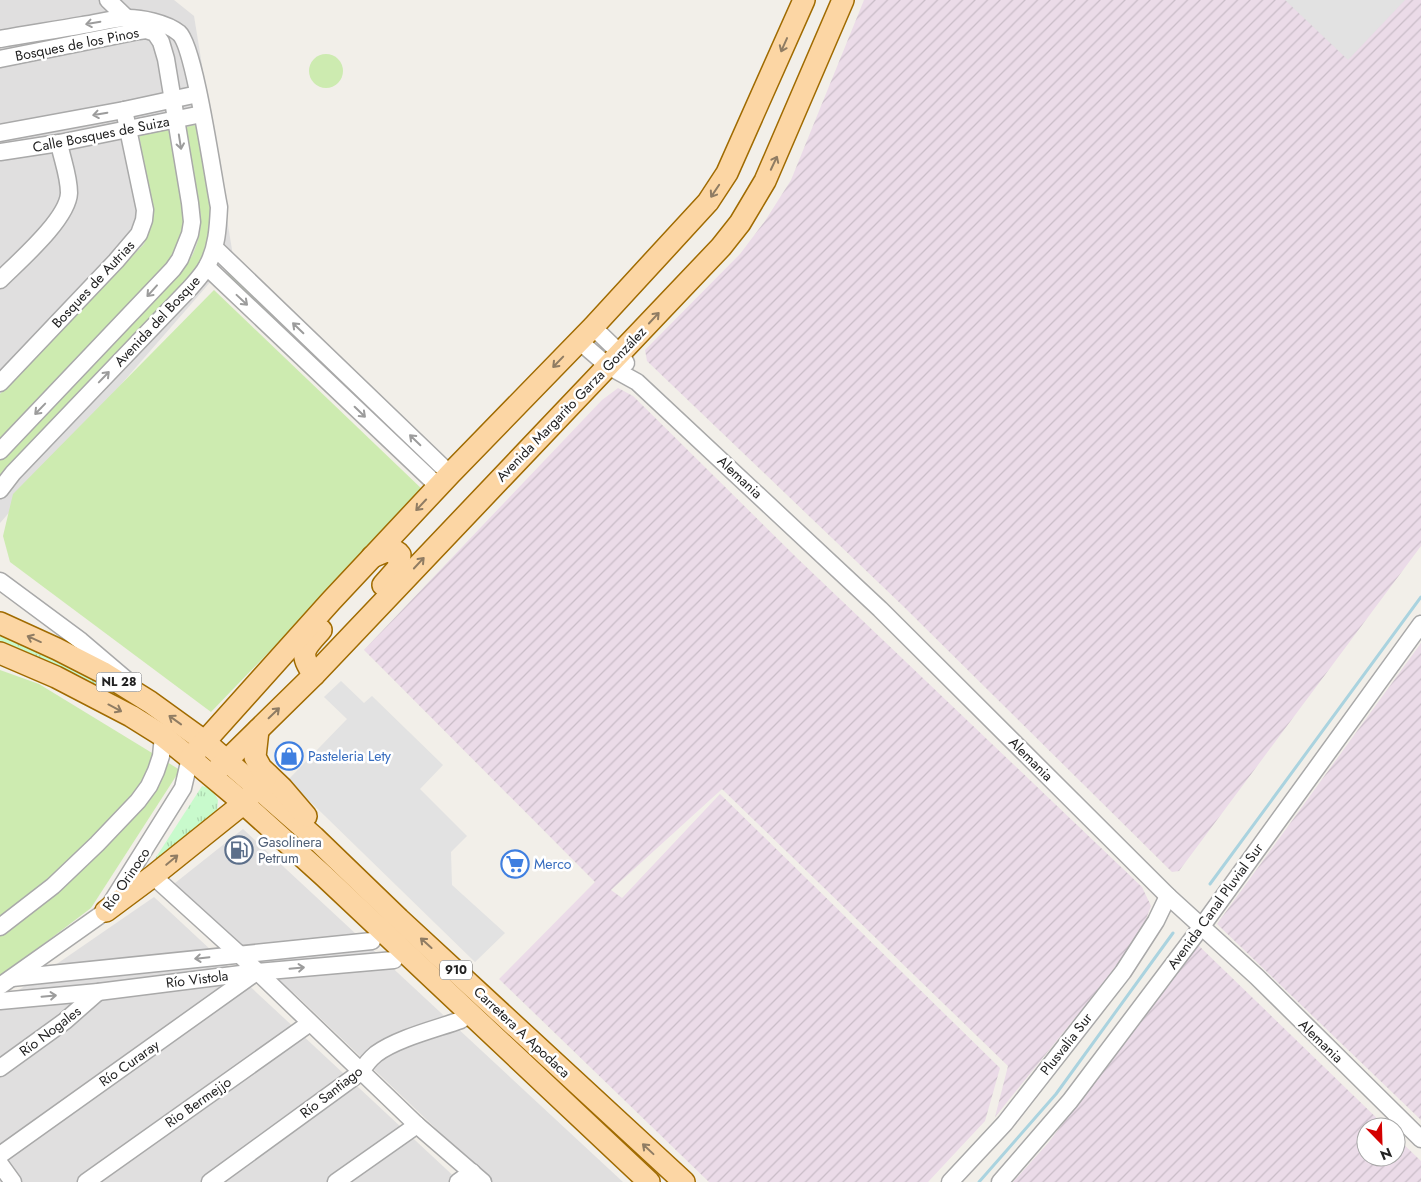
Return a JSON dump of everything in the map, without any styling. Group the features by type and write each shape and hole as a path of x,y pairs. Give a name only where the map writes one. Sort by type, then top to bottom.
{"main road":[{"path":"190,758 331,601 444,480 586,334 708,202 727,173 804,0"},
{"name":"Avenida Margarito Garza González","path":"212,775 314,675 721,247 754,202 775,160 843,0"},
{"path":"345,642 351,620 398,568 400,562 400,556 397,551 392,550 372,557"},
{"path":"314,675 306,664 303,654 330,619 332,612 331,601"},
{"name":"NL 28","path":"0,623 102,672 150,702 227,760"},
{"name":"NL 28","path":"0,654 56,677 131,716 163,736 212,775"},
{"path":"258,730 255,758 261,768 257,789 248,815 263,838 634,1182"},
{"name":"Carretera A Apodaca","path":"227,760 257,789 314,837 399,919 684,1182"},
{"name":"Carretera A Apodaca","path":"212,775 257,789 324,876 649,1182"},
{"path":"106,911 153,876 257,789"}],"street":[{"path":"108,0 126,18 147,32"},
{"name":"Bosques de los Pinos","path":"0,39 126,18 156,22 174,30"},
{"name":"Avenida del Bosque","path":"0,490 13,473 190,288 207,267 214,248 219,207 198,94 186,45 183,38 174,30"},
{"name":"Bosques de los Pinos","path":"0,59 147,32"},
{"name":"Avenida del Bosque","path":"0,450 143,301 180,259 188,243 192,222 166,59 161,42 147,32"},
{"name":"Calle Bosques de Suiza","path":"0,133 198,94"},
{"name":"Bosques de Autrias","path":"0,383 116,261 139,234 145,210 124,110"},
{"name":"Calle Bosques de Suiza","path":"0,152 59,143 202,114"},
{"path":"0,280 50,229 61,216 66,206 69,184 59,143"},
{"path":"214,248 444,480"},
{"path":"207,267 444,480"},
{"name":"Alemania","path":"586,334 880,609 1168,896 1264,984 1421,1139"},
{"path":"0,581 109,663 150,702"},
{"name":"Avenida Canal Pluvial Sur","path":"1000,1182 1070,1101 1202,926 1421,624"},
{"path":"0,927 54,886 138,801 149,786 162,756 163,736"},
{"name":"Río Orinoco","path":"6,982 106,911 183,788 190,758"},
{"path":"183,788 212,775"},
{"path":"153,876 239,954 361,1072 477,1177"},
{"name":"Plusvalia Sur","path":"950,1182 1005,1123 1123,972 1156,921 1168,896"},
{"name":"Río Vistola","path":"6,982 239,954 372,941"},
{"name":"Río Vistola","path":"0,1000 98,992 257,972 394,960"},
{"name":"Río Curaray","path":"0,1155 257,972"},
{"name":"Río Nogales","path":"0,1068 65,1021 98,992"},
{"name":"Río Santiago","path":"210,1182 361,1072 376,1054 392,1045 461,1020"},
{"name":"Rio Bermejjo","path":"86,1182 310,1022"},
{"path":"337,1182 417,1124"},
{"path":"0,1164 13,1182"},
{"path":"458,1182 477,1177"}],"shaded area":[{"path":"0,0 174,0 194,16 233,256 0,523"},
{"path":"864,0 1421,0 1421,546 1179,871 1172,872 902,605 647,361 645,350 740,254 765,221 791,180"},
{"path":"1285,0 1405,0 1348,60"},
{"path":"618,388 633,396 798,559 1142,887 1151,906 1138,940 995,1117 1008,1066 722,789 611,890 622,898 720,794 1000,1068 985,1121 928,1182 709,1182 499,979 595,882 364,650 602,400"},
{"path":"1421,643 1421,1120 1217,924"},
{"path":"341,681 364,703 372,696 443,765 420,789 467,836 451,852 452,885 505,933 475,962 288,780 347,719 324,697"},
{"path":"243,829 623,1182 492,1182 296,995 170,887"},
{"path":"154,897 460,1182 0,1182 0,1003"},
{"path":"1197,944 1376,1117 1356,1117 1356,1167 1406,1167 1406,1147 1421,1161 1421,1182 1013,1182 1049,1142"}],"green space":[{"path":"326,54 338,59 343,71 338,83 326,88 314,83 309,71 314,59"},
{"path":"199,124 213,217 202,267 0,479 0,460 192,256 199,237 201,217 186,127"},
{"path":"168,128 187,216 186,228 172,260 0,442 0,394 144,244 153,220 139,134"},
{"path":"230,270 445,477 441,481 226,276"},
{"path":"214,290 424,491 211,712 10,562 3,536 13,494"},
{"path":"0,635 82,673 155,719 79,675 51,666 0,643"},
{"path":"0,670 39,684 180,770 91,908 0,977"},
{"path":"202,786 212,789 218,800 217,814 142,879"}],"waterway":[{"path":"1210,884 1421,597"},
{"path":"979,1182 1056,1094 1173,933"}],"place":[{"name":"Pasteleria Lety","path":"289,756"},
{"name":"Gasolinera Petrum","path":"239,850"},
{"name":"Merco","path":"515,864"}]}
